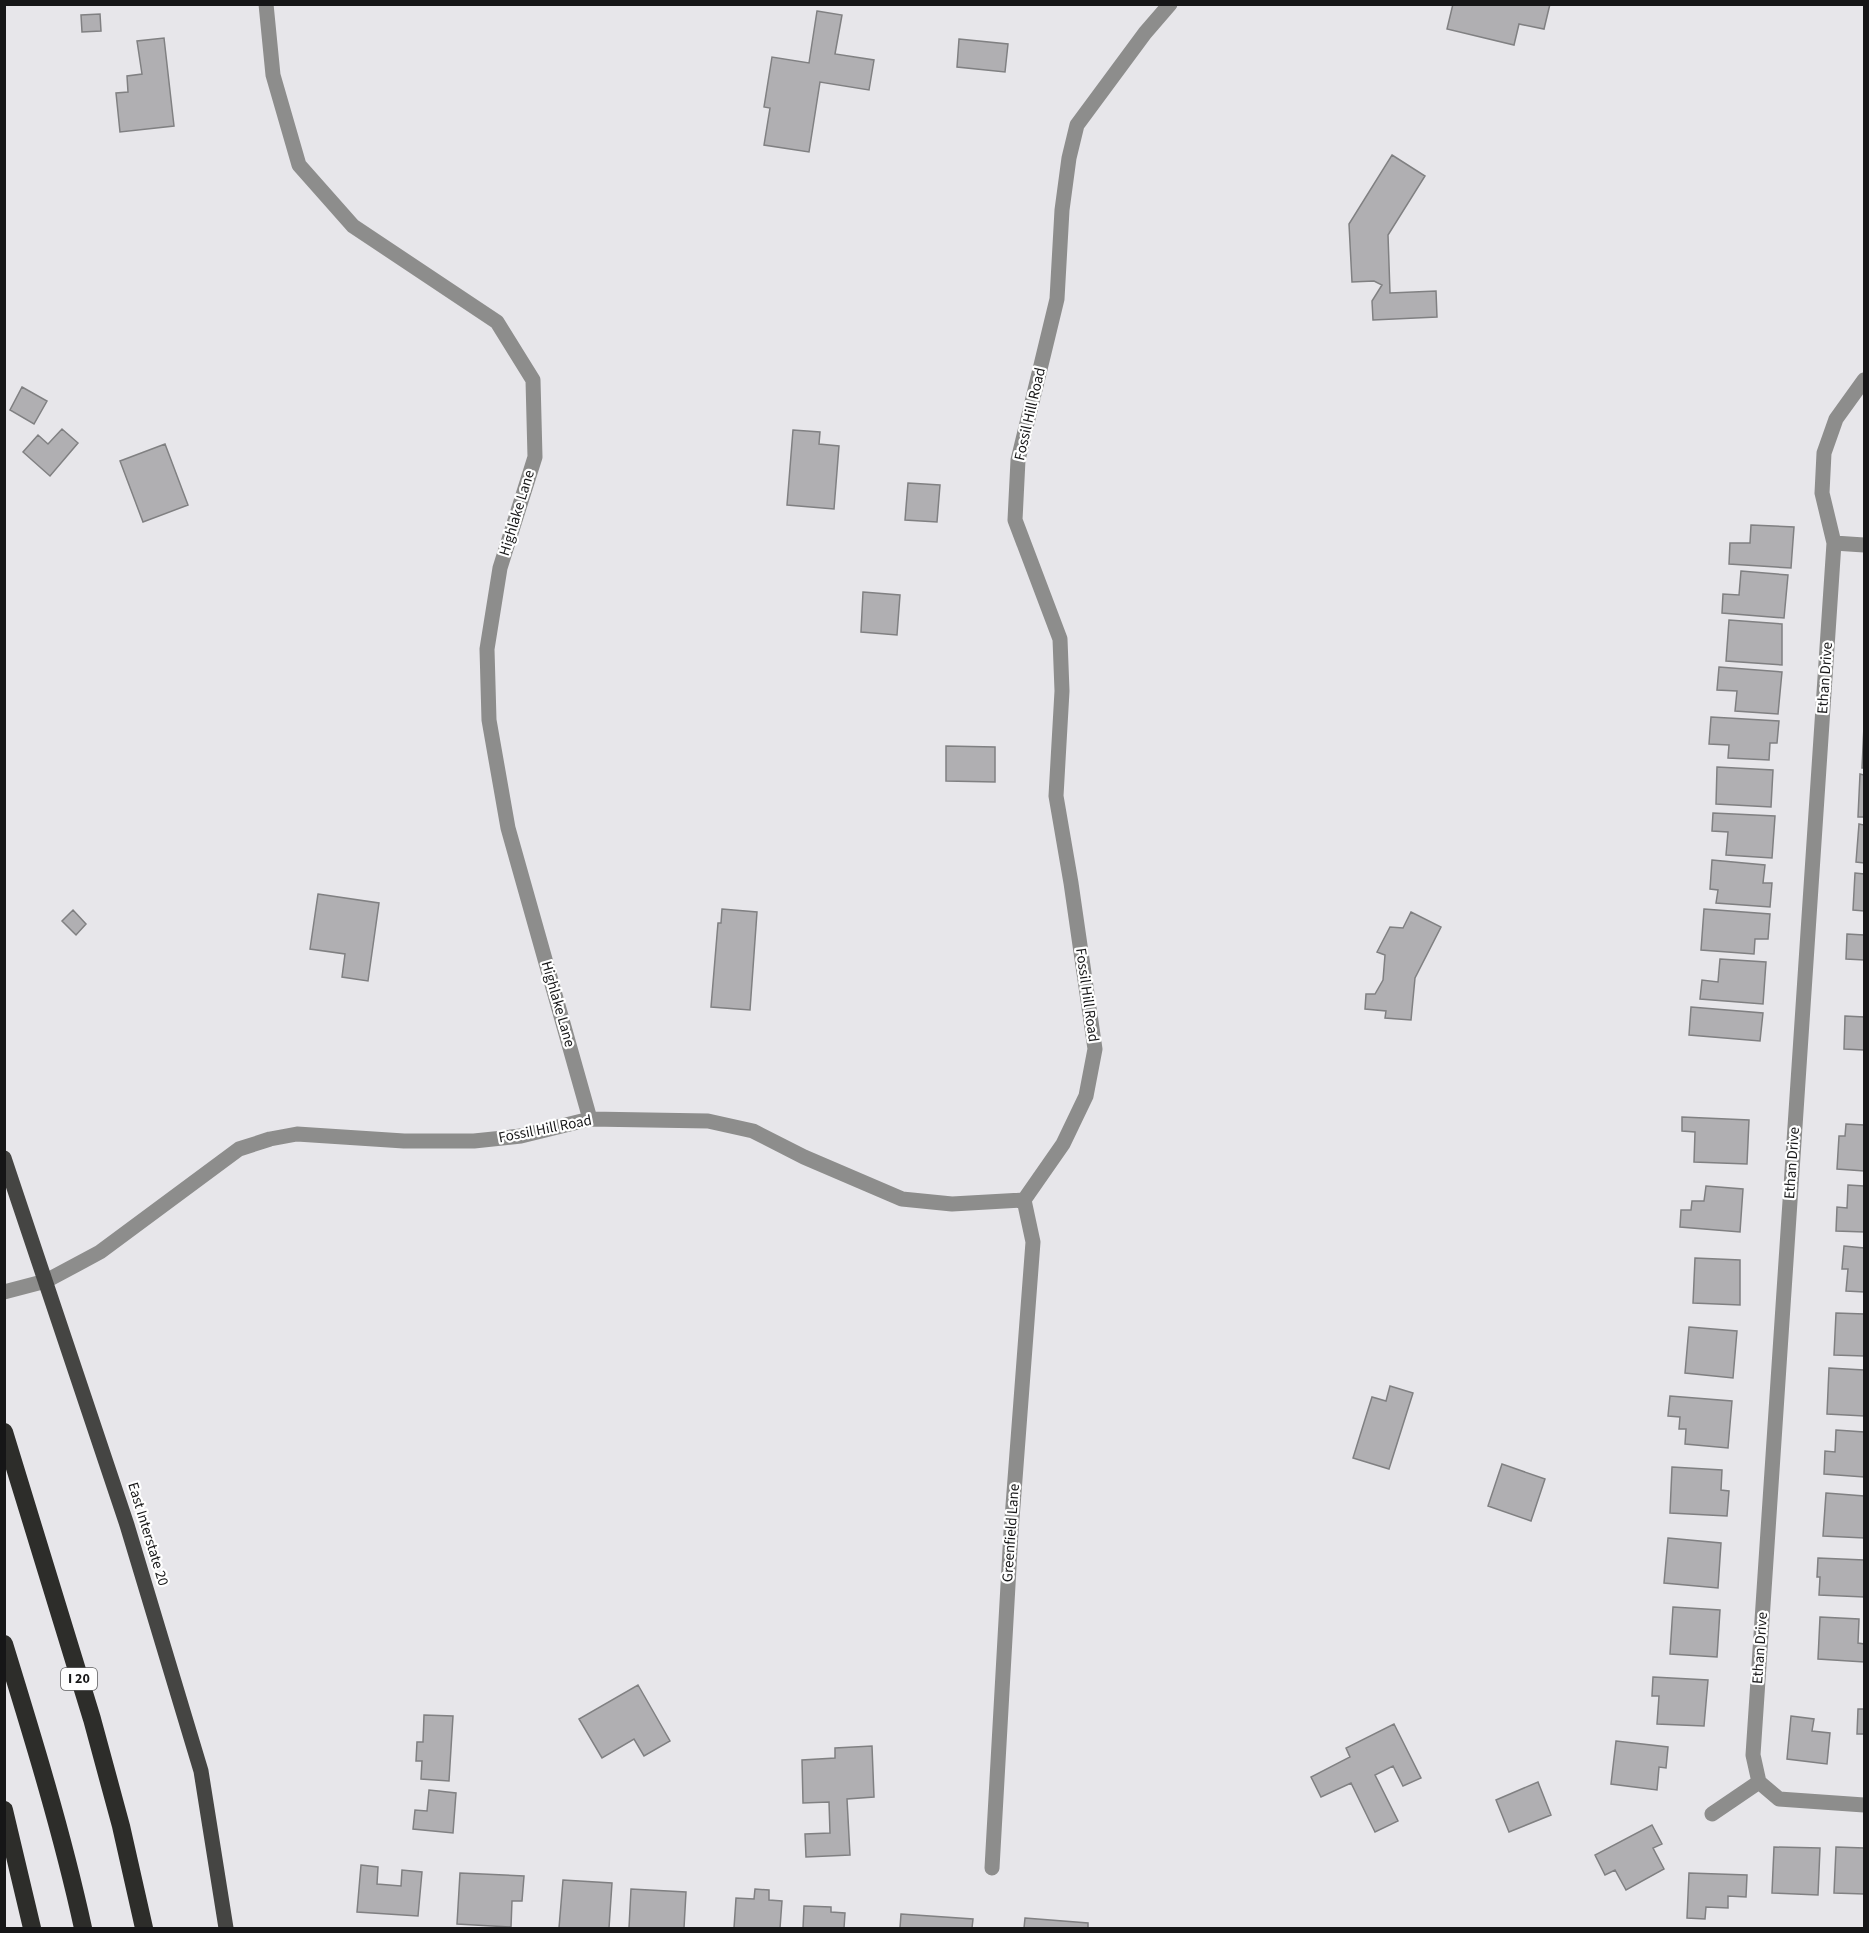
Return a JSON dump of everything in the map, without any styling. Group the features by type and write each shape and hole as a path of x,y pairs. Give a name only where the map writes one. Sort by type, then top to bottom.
{"highway":[{"name":"I 20","path":"4,1432 92,1719 121,1826 144,1929"},
{"path":"4,1644 73,1882 83,1929"},
{"path":"4,1810 32,1929"}],"main road":[{"name":"East Interstate 20","path":"4,1158 127,1525 201,1772 226,1929"}],"street":[{"name":"Highlake Lane","path":"266,4 273,75 298,165 353,226 498,322 533,380 535,457 500,568 487,649 489,720 508,828 590,1119"},
{"name":"Fossil Hill Road","path":"4,1292 46,1281 100,1252 239,1149 270,1138 297,1134 404,1141 474,1141 521,1136 590,1119 662,1118 708,1121 753,1131 804,1157 902,1199 952,1204 1024,1200 1063,1144 1086,1096 1095,1049 1056,796 1062,692 1060,639 1015,520 1018,460 1057,299 1062,210 1069,158 1077,125 1145,33 1170,4"},
{"name":"Ethan Drive","path":"1760,1782 1753,1755 1834,543 1822,493 1824,453 1836,419 1864,380"},
{"path":"1834,543 1864,546"},
{"name":"Greenfield Lane","path":"992,1868 1011,1532 1033,1242 1024,1200"},
{"path":"1712,1814 1760,1782 1779,1799 1864,1805"}],"building":[{"path":"1453,4 1550,4 1544,29 1519,24 1514,45 1447,29"},
{"path":"817,11 842,15 835,54 874,60 869,90 820,82 809,152 764,145 770,108 764,107 772,57 809,63"},
{"path":"100,14 101,31 82,32 81,15"},
{"path":"164,38 174,126 120,132 116,93 128,92 127,76 142,74 137,41"},
{"path":"959,39 1008,44 1005,72 957,67"},
{"path":"1392,155 1425,176 1388,235 1390,293 1436,291 1437,317 1373,320 1372,301 1382,285 1374,281 1352,282 1349,224"},
{"path":"22,387 47,401 34,424 10,410"},
{"path":"62,429 78,443 50,476 23,452 38,435 48,444"},
{"path":"793,430 820,432 819,444 839,446 834,509 787,505"},
{"path":"165,444 188,505 143,522 120,461"},
{"path":"908,483 940,485 937,522 905,520"},
{"path":"1751,525 1794,527 1791,568 1729,564 1730,543 1750,543"},
{"path":"1741,571 1788,575 1784,618 1722,613 1723,594 1739,595"},
{"path":"863,592 900,595 897,635 861,632"},
{"path":"1729,620 1782,624 1782,665 1726,661"},
{"path":"1719,667 1782,672 1778,714 1735,711 1737,691 1717,690"},
{"path":"1711,717 1779,721 1777,743 1770,743 1769,760 1728,758 1729,745 1709,744"},
{"path":"1864,726 1864,768 1862,768"},
{"path":"946,746 995,747 995,782 946,781"},
{"path":"1717,767 1773,770 1771,807 1716,804"},
{"path":"1860,774 1864,775 1864,817 1858,817"},
{"path":"1713,813 1775,816 1772,858 1726,855 1728,832 1712,831"},
{"path":"1859,824 1864,825 1864,863 1856,862"},
{"path":"1712,860 1765,865 1763,883 1772,883 1770,907 1716,903 1718,890 1710,889"},
{"path":"1855,873 1864,874 1864,911 1853,910"},
{"path":"318,894 379,903 368,981 342,977 345,954 310,949"},
{"path":"722,909 757,912 750,1010 711,1007 718,923 721,923"},
{"path":"1704,909 1770,914 1768,939 1755,939 1754,954 1701,950"},
{"path":"73,910 86,924 76,935 62,921"},
{"path":"1411,912 1441,927 1415,978 1411,1020 1385,1018 1386,1011 1365,1009 1366,994 1375,994 1383,980 1385,955 1377,952 1390,927 1403,928"},
{"path":"1847,934 1864,935 1864,960 1846,959"},
{"path":"1720,959 1766,962 1763,1004 1700,999 1702,980 1718,982"},
{"path":"1691,1007 1763,1013 1760,1041 1689,1035"},
{"path":"1845,1016 1864,1017 1864,1050 1844,1049"},
{"path":"1682,1117 1749,1120 1747,1164 1694,1162 1695,1132 1682,1131"},
{"path":"1846,1124 1864,1125 1864,1171 1837,1169 1839,1136 1845,1136"},
{"path":"1848,1185 1864,1186 1864,1232 1836,1231 1837,1207 1847,1208"},
{"path":"1706,1186 1743,1189 1740,1232 1680,1227 1681,1210 1691,1210 1692,1201 1704,1201"},
{"path":"1844,1246 1864,1248 1864,1292 1846,1291 1848,1269 1842,1269"},
{"path":"1695,1258 1740,1260 1740,1305 1693,1303"},
{"path":"1836,1313 1864,1314 1864,1356 1834,1355"},
{"path":"1689,1327 1737,1331 1733,1378 1685,1373"},
{"path":"1829,1368 1864,1370 1864,1416 1827,1414"},
{"path":"1390,1386 1413,1393 1389,1469 1353,1458 1372,1397 1386,1401"},
{"path":"1670,1396 1732,1401 1728,1448 1685,1444 1686,1429 1679,1429 1680,1417 1668,1416"},
{"path":"1836,1430 1864,1432 1864,1477 1824,1474 1825,1451 1835,1452"},
{"path":"1502,1464 1545,1479 1531,1521 1488,1506"},
{"path":"1672,1467 1722,1470 1721,1490 1729,1491 1727,1516 1670,1513"},
{"path":"1826,1493 1864,1496 1864,1538 1823,1536"},
{"path":"1668,1538 1721,1543 1718,1588 1664,1583"},
{"path":"1818,1558 1864,1560 1864,1597 1819,1595"},
{"path":"1673,1607 1720,1610 1717,1657 1670,1654"},
{"path":"1820,1617 1859,1619 1858,1643 1864,1644 1864,1662 1818,1659"},
{"path":"1653,1677 1708,1680 1704,1726 1657,1724 1659,1696 1652,1696"},
{"path":"638,1685 670,1741 644,1756 634,1739 602,1758 579,1719"},
{"path":"1858,1709 1864,1709 1864,1734 1857,1734"},
{"path":"424,1715 453,1716 449,1781 421,1779 422,1761 416,1761 417,1742 423,1742"},
{"path":"1791,1716 1814,1719 1812,1731 1830,1733 1827,1764 1787,1759"},
{"path":"1394,1724 1421,1778 1403,1786 1393,1766 1375,1775 1398,1821 1375,1832 1351,1783 1321,1797 1311,1777 1350,1757 1346,1748"},
{"path":"1616,1741 1668,1747 1666,1768 1659,1767 1657,1790 1611,1784"},
{"path":"872,1746 874,1797 847,1799 850,1855 806,1857 805,1834 830,1833 829,1802 803,1803 802,1760 835,1758 835,1748"},
{"path":"1538,1782 1551,1815 1509,1832 1496,1800"},
{"path":"429,1790 456,1793 453,1833 413,1829 415,1810 427,1811"},
{"path":"1652,1825 1662,1844 1653,1848 1664,1869 1626,1890 1615,1870 1605,1875 1595,1855"},
{"path":"1774,1847 1820,1848 1818,1895 1772,1893"},
{"path":"1836,1847 1864,1848 1864,1894 1834,1893"},
{"path":"361,1865 378,1867 377,1884 401,1886 402,1870 422,1872 418,1916 357,1912"},
{"path":"460,1873 524,1876 522,1901 512,1901 511,1927 457,1924"},
{"path":"1689,1873 1747,1875 1746,1897 1728,1896 1728,1908 1706,1907 1705,1919 1687,1918"},
{"path":"563,1880 612,1883 609,1928 559,1928"},
{"path":"631,1889 686,1892 684,1928 629,1928"},
{"path":"755,1889 769,1890 769,1900 782,1901 780,1928 734,1928 736,1898 754,1899"},
{"path":"804,1906 831,1907 831,1912 845,1913 844,1928 803,1928"},
{"path":"901,1914 973,1919 972,1928 900,1928"},
{"path":"1025,1918 1088,1923 1088,1928 1024,1928"}]}
